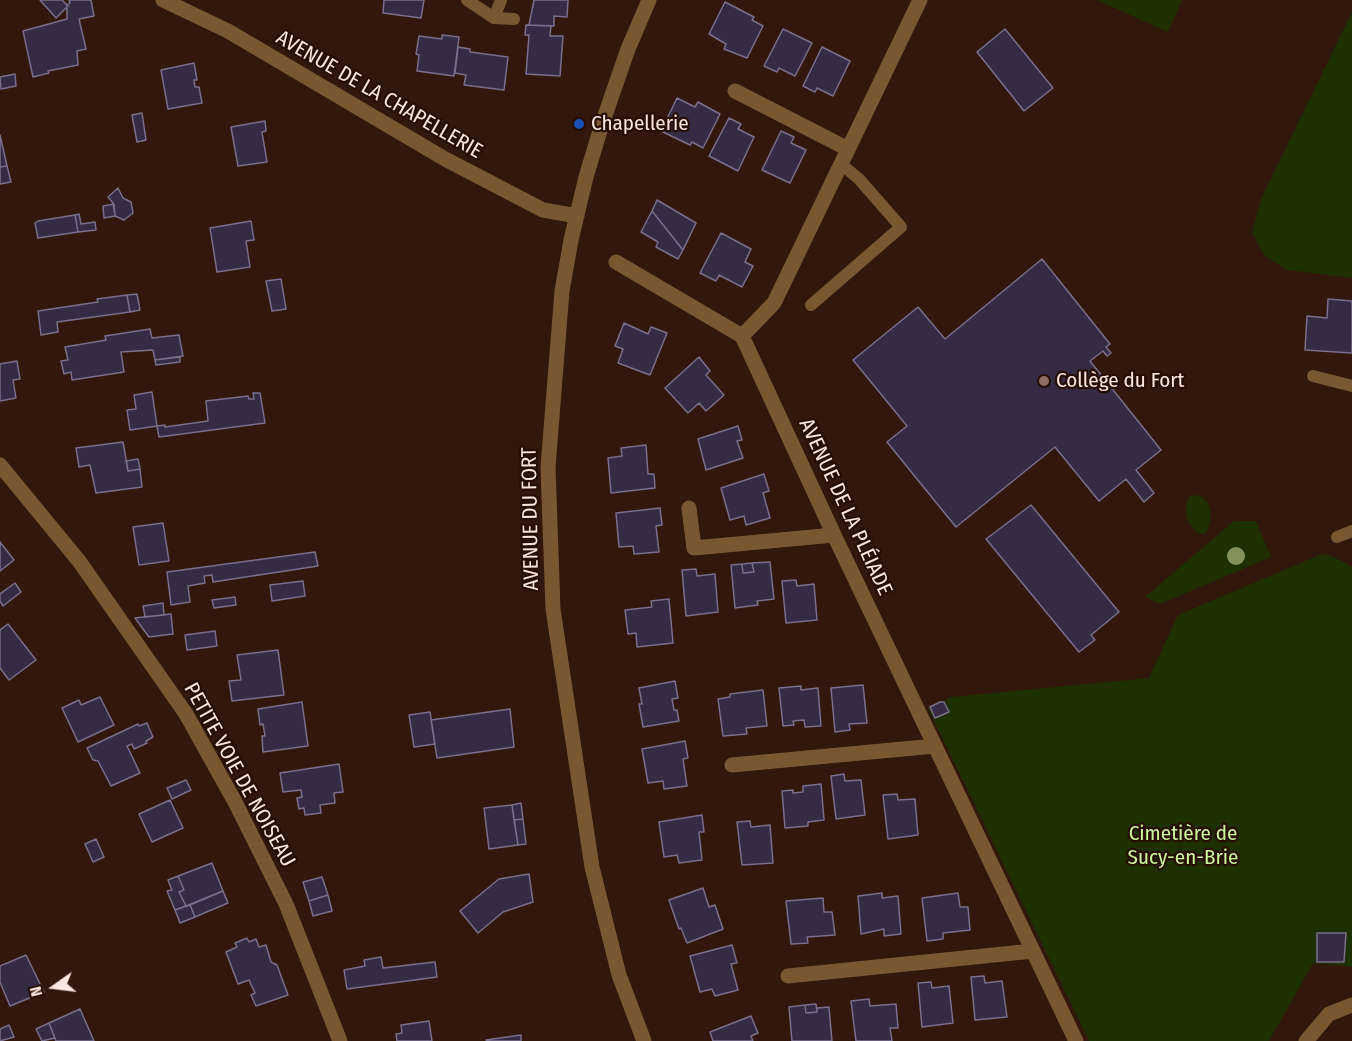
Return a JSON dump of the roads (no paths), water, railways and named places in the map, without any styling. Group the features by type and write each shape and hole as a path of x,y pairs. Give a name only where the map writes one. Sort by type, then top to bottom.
{"street":[{"name":"AVENUE DE LA CHAPELLERIE","path":"163,0 228,31 474,174 543,210 577,216"},
{"name":"AVENUE DU FORT","path":"644,1041 619,975 592,867 554,609 548,467 562,291 577,216 602,124 628,49 649,0"},
{"path":"616,262 742,336 774,303 920,0"},
{"path":"735,91 848,149"},
{"name":"AVENUE DE LA PLÉIADE","path":"742,336 834,535 1076,1041"},
{"name":"PETITE VOIE DE NOISEAU","path":"0,465 79,561 186,714 236,802 286,904 340,1041"},
{"path":"689,508 694,548 834,535"},
{"path":"732,765 935,746"},
{"path":"788,976 1033,951"},
{"path":"1306,1041 1329,1014 1352,1005"}],"lane":[{"path":"467,0 494,18 514,19"},
{"path":"494,18 501,0"},
{"path":"811,305 901,227 859,179 841,164"},
{"path":"1313,376 1352,386"},
{"path":"1337,537 1352,531"}],"place":[{"name":"Chapellerie","path":"579,124"},
{"name":"Collège du Fort","path":"1044,381"}],"park label":[{"name":"Cimetière de Sucy-en-Brie","path":"1183,846"}]}
